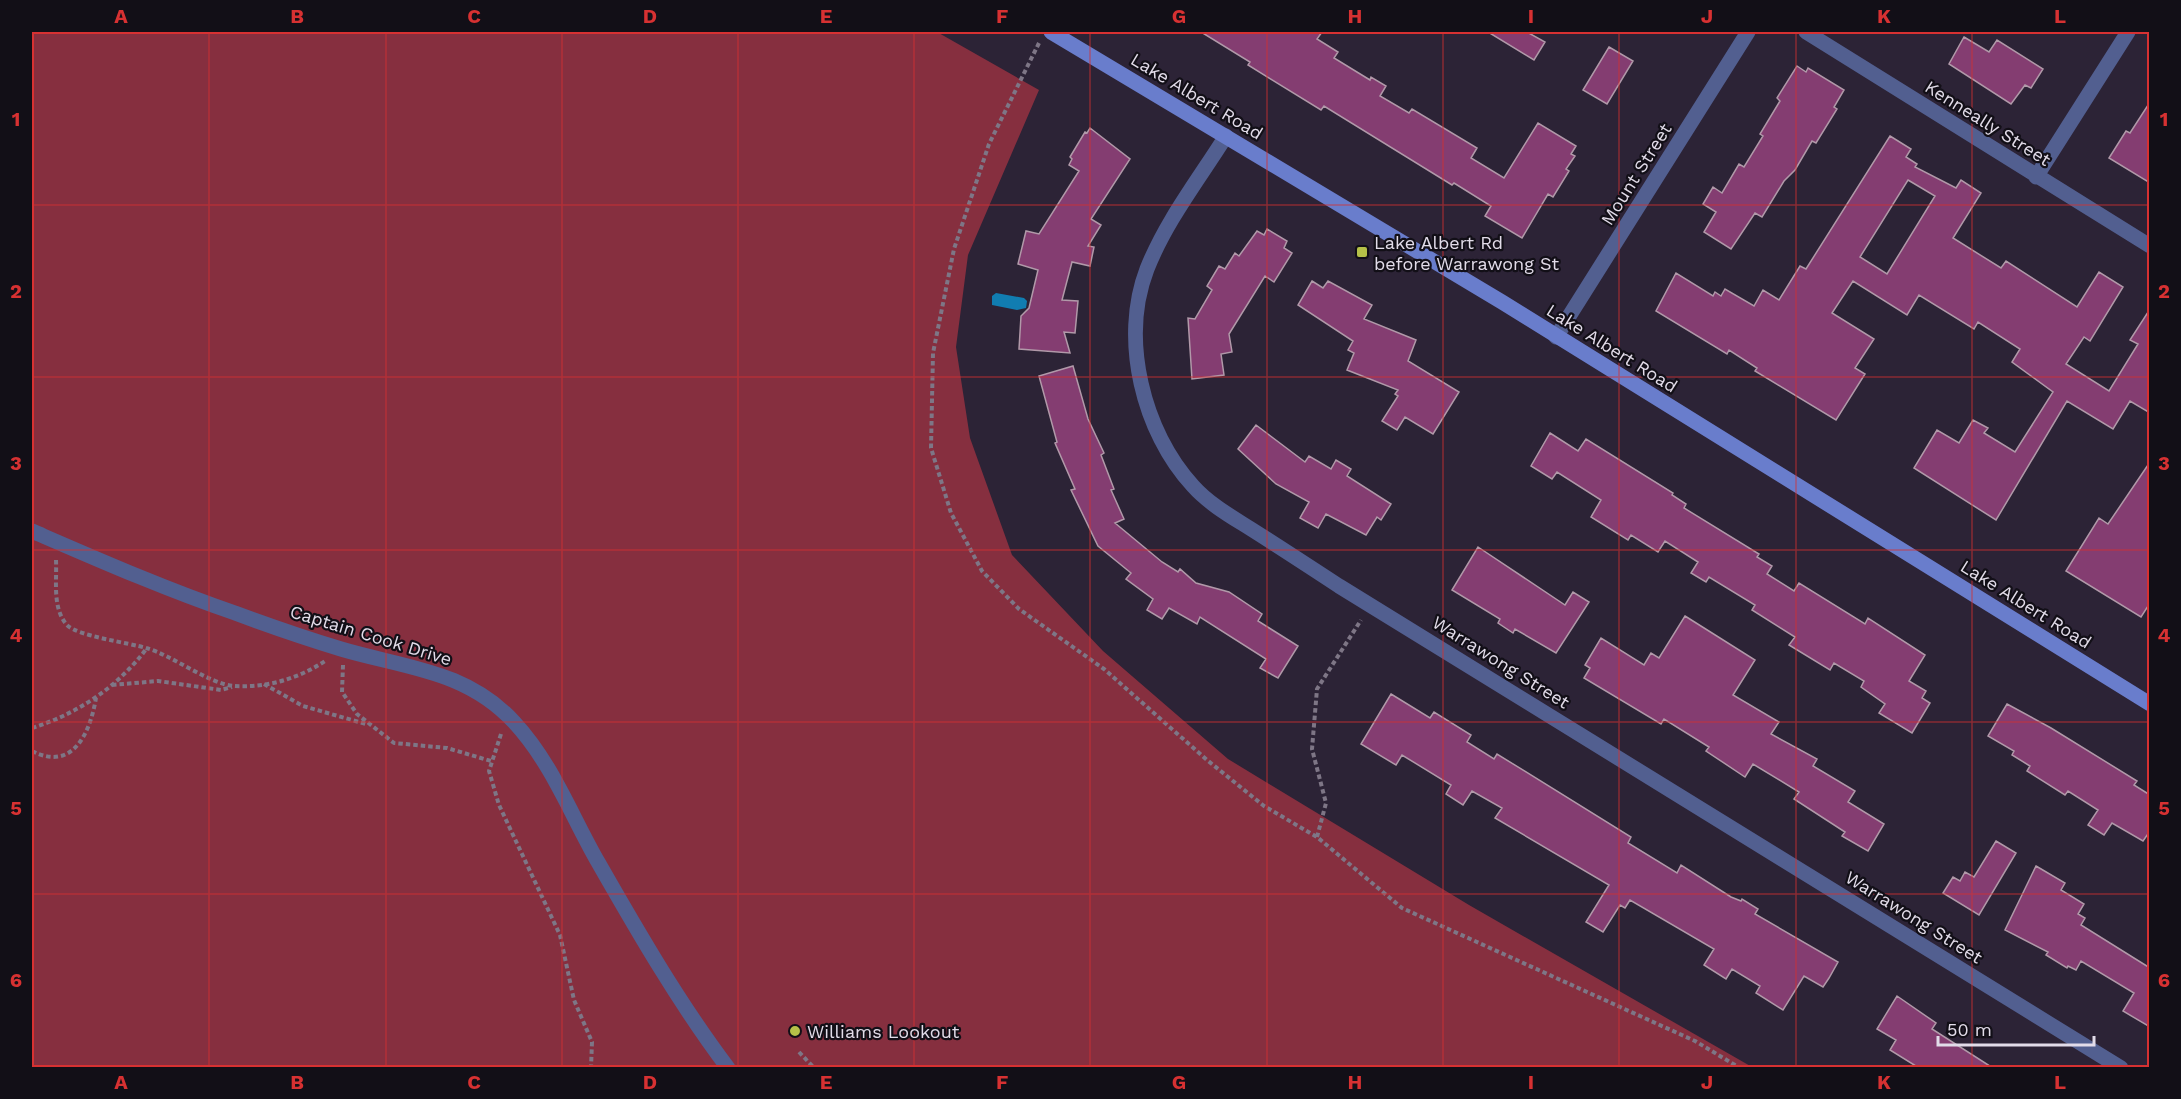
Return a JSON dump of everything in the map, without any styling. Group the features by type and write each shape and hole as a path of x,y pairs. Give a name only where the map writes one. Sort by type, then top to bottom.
{"main road":[{"name":"Lake Albert Road","path":"1051,32 1556,337 2150,704"}],"street":[{"name":"Mount Street","path":"1556,337 1748,32"},
{"name":"Kenneally Street","path":"1806,32 2150,246"},
{"path":"2036,177 2128,32"},
{"name":"Warrawong Street","path":"1226,136 1164,233 1146,270 1138,304 1137,344 1141,384 1152,419 1170,455 1193,487 1226,513 1371,604 2121,1068"},
{"name":"Captain Cook Drive","path":"32,531 170,590 343,650 425,669 459,682 490,701 508,717 538,752 597,862 689,1013 728,1068"}],"path":[{"path":"1039,42 989,144 954,249 933,353 931,448 951,513 982,571 1019,609 1104,669 1153,715 1264,806 1317,837 1402,908 1695,1041 1740,1068"},
{"path":"55,541 57,613 69,628 147,648 211,678 237,686"},
{"path":"1317,837 1326,803 1312,749 1317,689 1371,604"},
{"path":"32,728 60,720 97,696 136,663 147,648"},
{"path":"111,685 158,681 221,690 264,684 283,681 309,672 343,650"},
{"path":"343,650 342,692 357,714 368,724 394,743 447,748 491,761"},
{"path":"264,684 303,706 368,724"},
{"path":"32,751 55,759 67,755 92,723 97,696"},
{"path":"508,717 489,771 499,805 560,935 574,1000 591,1042 591,1068"},
{"path":"799,1052 814,1068"}],"shaded area":[{"path":"32,32 937,32 1039,90 968,255 956,347 970,438 1012,555 1103,651 1228,759 1469,905 1752,1067 32,1067"}],"water":[{"path":"996,293 1024,298 1027,301 1026,308 1017,310 992,305 992,296"}],"building":[{"path":"1201,32 1322,32 1317,39 1338,52 1334,58 1370,80 1371,77 1386,86 1380,96 1409,113 1412,109 1477,148 1471,158 1504,178 1538,123 1576,146 1571,154 1575,156 1566,169 1569,171 1553,197 1548,194 1522,238 1485,216 1491,206 1454,183 1452,185 1324,106 1321,110 1248,65 1250,62"},
{"path":"1488,32 1527,32 1545,42 1534,60"},
{"path":"1964,37 1989,52 1997,40 2043,69 2031,88 2025,85 2011,104 1949,64"},
{"path":"1609,47 1633,61 1607,104 1583,90"},
{"path":"1797,66 1806,72 1808,68 1844,90 1834,107 1837,109 1816,143 1812,141 1762,217 1755,213 1731,249 1704,232 1716,212 1703,204 1713,187 1722,193 1739,164 1744,167 1763,136 1760,134 1780,101 1777,98"},
{"path":"2150,102 2150,183 2109,158 2126,131 2130,133"},
{"path":"1090,128 1130,159 1091,219 1101,225 1088,246 1094,247 1090,266 1072,262 1062,300 1078,301 1075,333 1064,332 1070,353 1019,349 1021,316 1029,308 1038,270 1018,264 1026,231 1039,234 1079,171 1069,165 1072,159 1070,157 1085,132 1087,133"},
{"path":"1890,136 1911,149 1906,157 1917,164 1915,167 1956,188 1961,180 1981,193 1953,238 2001,268 2006,261 2077,307 2099,272 2123,287 2090,341 2084,337 2066,364 2109,391 2138,344 2130,340 2150,309 2150,413 2130,401 2113,429 2067,401 1996,520 1914,468 1937,430 1959,443 1973,420 1988,428 1984,433 2015,452 2053,392 2012,362 2020,349 1978,322 1974,329 1919,295 1907,315 1853,281 1832,313 1874,339 1855,368 1865,374 1836,420 1755,371 1757,368 1729,350 1727,354 1656,311 1676,273 1713,296 1715,292 1721,296 1725,289 1754,306 1763,290 1779,300 1800,266 1806,269","holes":["1908,180 1935,196 1887,274 1860,257"]},
{"path":"1267,229 1287,241 1284,248 1292,253 1274,282 1265,276 1229,334 1232,352 1221,354 1224,375 1192,379 1188,318 1195,319 1212,290 1207,286 1219,266 1225,269 1235,253 1239,256 1257,231 1264,235"},
{"path":"1312,281 1323,288 1328,281 1372,305 1364,319 1416,340 1408,361 1459,392 1433,434 1405,417 1397,430 1382,421 1398,396 1395,394 1398,390 1347,370 1354,353 1348,350 1353,341 1298,305"},
{"path":"1073,366 1088,419 1104,453 1101,455 1114,489 1111,490 1124,519 1115,523 1162,562 1178,572 1180,569 1196,583 1229,592 1262,614 1258,621 1298,646 1278,678 1260,668 1266,659 1200,617 1197,624 1169,608 1162,619 1147,610 1153,599 1126,579 1131,573 1098,546 1071,490 1075,489 1055,443 1057,442 1039,376"},
{"path":"1256,425 1305,462 1309,456 1331,469 1336,460 1351,469 1347,476 1391,504 1381,520 1377,517 1366,535 1326,514 1318,528 1300,518 1309,502 1276,484 1238,449"},
{"path":"1550,433 1578,451 1586,439 1673,493 1672,495 1686,504 1684,508 1759,554 1757,557 1772,566 1767,574 1794,591 1799,583 1865,624 1868,618 1925,655 1909,681 1926,691 1922,698 1930,703 1912,733 1879,713 1885,704 1861,687 1864,681 1834,663 1830,670 1789,645 1795,637 1752,610 1755,605 1709,577 1706,582 1691,573 1698,562 1665,541 1658,552 1631,535 1628,540 1591,517 1601,500 1557,472 1552,479 1531,466"},
{"path":"2150,462 2150,603 2141,617 2066,571 2099,518 2108,524"},
{"path":"1478,547 1565,605 1573,592 1589,602 1556,653 1515,629 1513,633 1498,623 1500,619 1452,590"},
{"path":"1685,616 1755,660 1733,695 1779,722 1771,734 1817,759 1813,766 1855,791 1848,802 1884,824 1868,851 1842,836 1845,832 1794,799 1799,792 1753,764 1745,777 1706,751 1709,747 1664,719 1661,724 1584,678 1590,668 1585,665 1601,638 1644,665 1651,653 1659,658"},
{"path":"1391,694 1430,718 1434,712 1471,735 1467,742 1494,759 1497,754 1631,837 1628,843 1677,873 1681,865 1731,897 1741,901 1742,899 1758,909 1755,914 1838,962 1829,978 1823,987 1804,976 1783,1010 1756,993 1760,986 1732,969 1726,979 1704,965 1714,949 1630,900 1625,908 1620,905 1603,932 1586,922 1609,885 1495,818 1502,808 1472,791 1463,805 1446,794 1451,785 1402,755 1396,765 1361,744"},
{"path":"2007,704 2137,781 2134,785 2150,795 2150,831 2143,841 2112,823 2104,835 2088,825 2098,810 2068,791 2065,795 2027,771 2030,766 2012,755 2014,751 1988,736"},
{"path":"1996,841 2016,853 1979,915 1943,893 1953,877 1960,881 1965,872 1974,877"},
{"path":"2036,866 2065,883 2061,890 2084,904 2078,914 2085,918 2081,925 2150,968 2150,1027 2123,1011 2134,993 2081,961 2076,970 2068,966 2067,968 2046,955 2048,952 2005,930"},
{"path":"1897,996 1936,1023 1932,1029 1993,1068 1919,1068 1890,1050 1896,1040 1877,1029"}],"place":[{"name":"Lake Albert Rd before Warrawong St","path":"1362,252"},
{"name":"Williams Lookout","path":"795,1031"}]}
